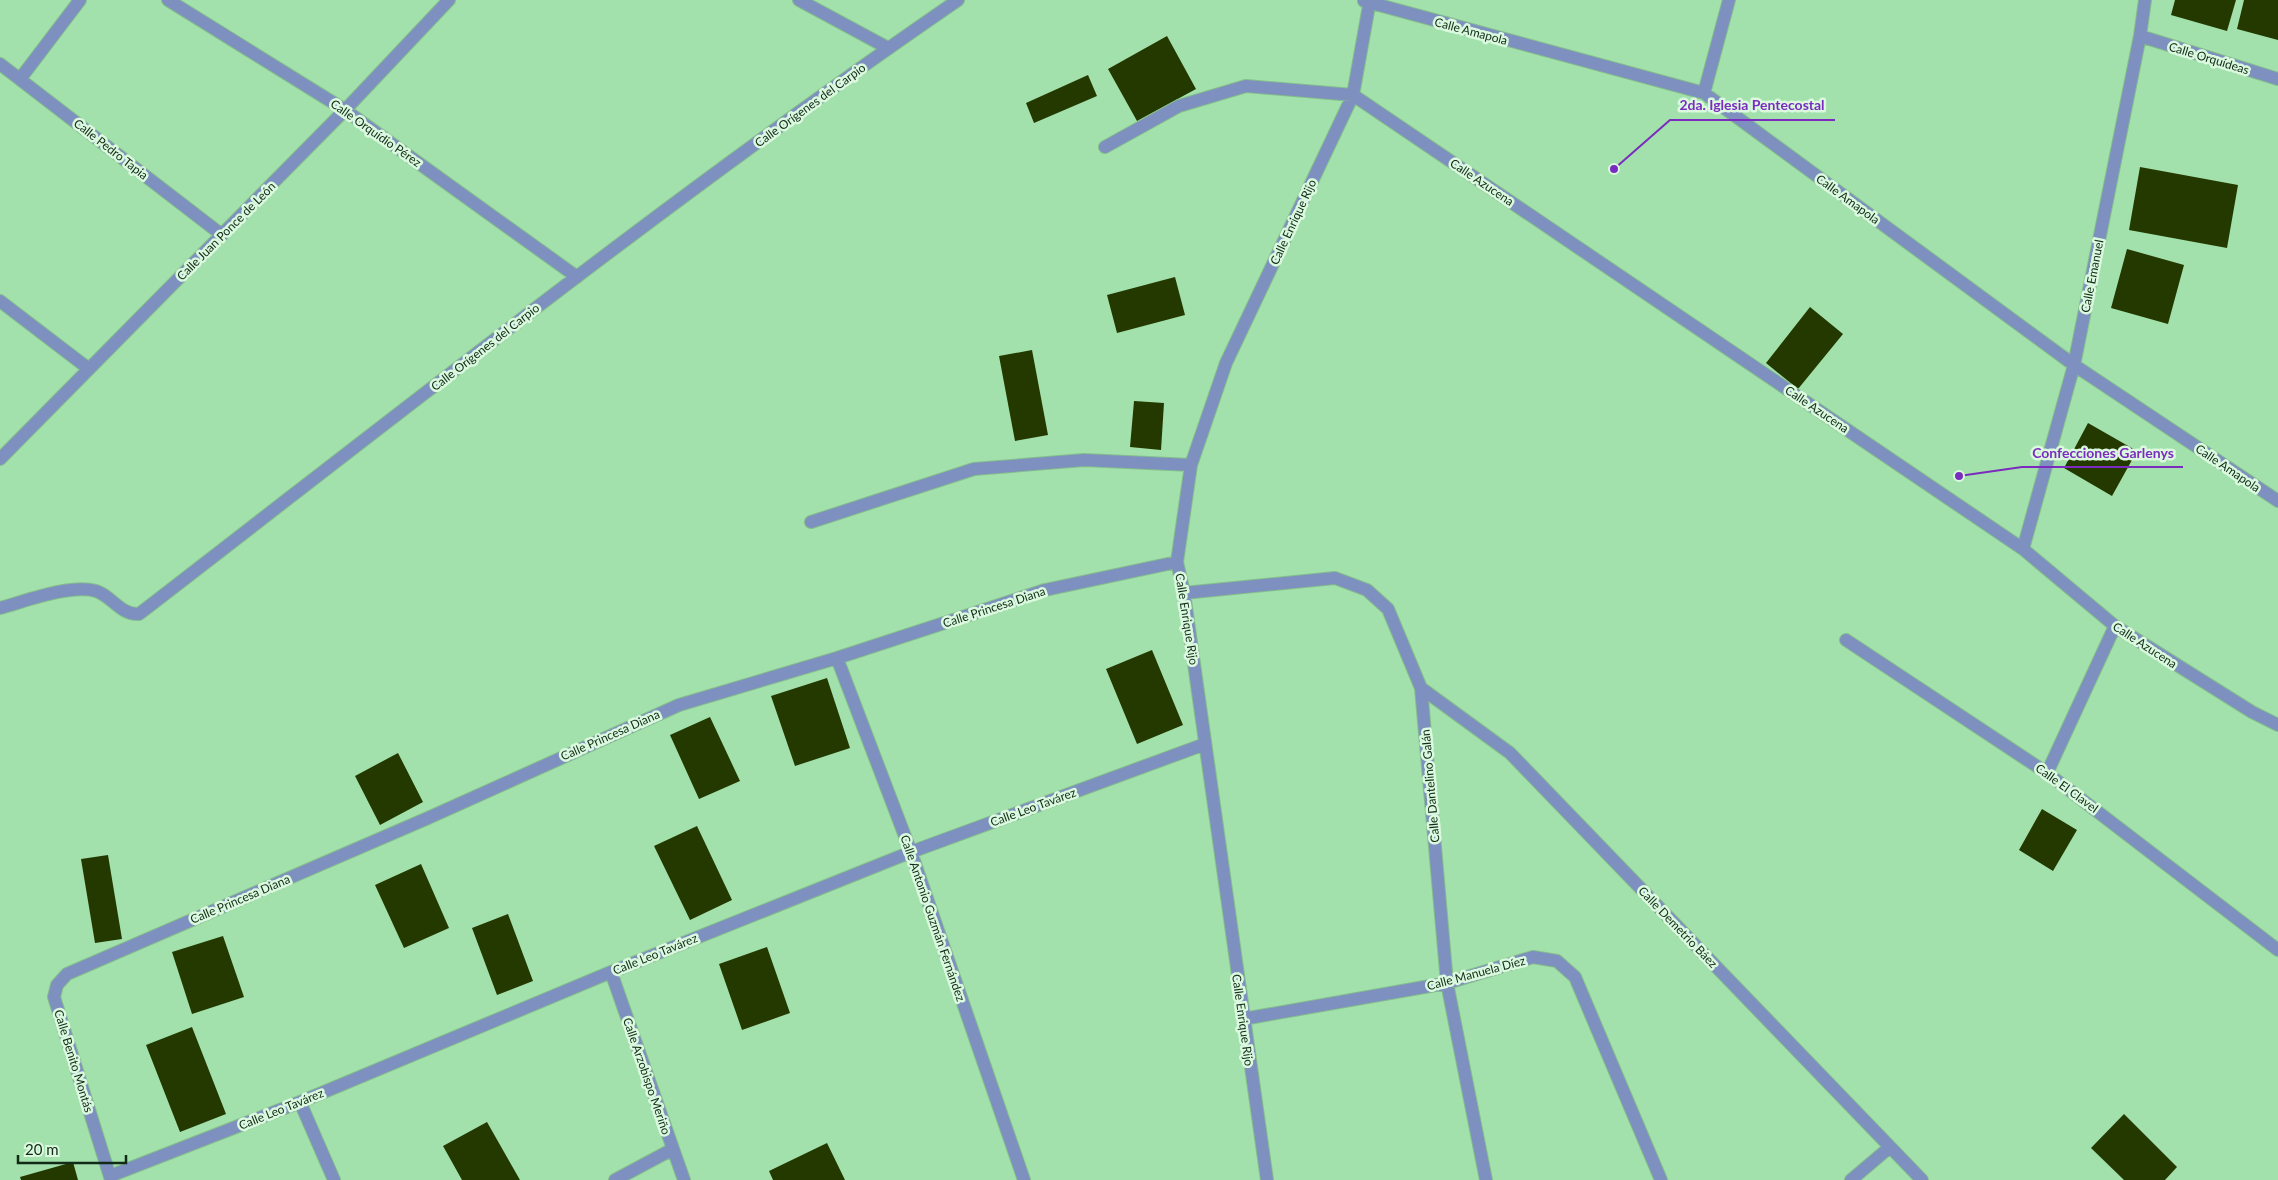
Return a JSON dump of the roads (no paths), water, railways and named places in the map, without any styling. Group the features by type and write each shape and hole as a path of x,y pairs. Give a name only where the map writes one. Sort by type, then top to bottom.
{"street":[{"path":"20,78 80,0"},
{"name":"Calle Orquídio Pérez","path":"168,0 345,110 577,277"},
{"name":"Calle Juan Ponce de León","path":"0,459 345,110 450,0"},
{"path":"799,0 888,48"},
{"name":"Calle Orígenes del Carpio","path":"0,608 81,588 98,592 129,615 139,614 577,277 888,48 958,0"},
{"path":"1704,93 1729,0"},
{"name":"Calle Emanuel","path":"2023,549 2074,365 2140,36 2145,0"},
{"name":"Calle Amapola","path":"1367,1 1704,93 2074,365 2278,502"},
{"name":"Calle Enrique Rijo","path":"1267,1180 1184,593 1177,562 1191,465 1226,363 1353,94 1367,1"},
{"name":"Calle Orquídeas","path":"2140,36 2278,79"},
{"name":"Calle Pedro Tapia","path":"0,64 222,235"},
{"path":"1104,147 1179,106 1246,86 1353,94"},
{"name":"Calle Azucena","path":"1353,94 2023,549 2115,626 2252,712 2278,725"},
{"path":"0,301 89,369"},
{"path":"811,522 974,469 1084,460 1191,465"},
{"name":"Calle Princesa Diana","path":"67,974 419,822 678,705 836,658 1045,590 1177,562"},
{"name":"Calle Dantelino Galán","path":"1184,593 1335,578 1367,590 1388,609 1421,688 1447,983 1486,1180"},
{"path":"2047,773 2115,626"},
{"name":"Calle El Clavel","path":"1846,640 2047,773 2278,950"},
{"name":"Calle Antonio Guzmán Fernández","path":"836,658 911,852 1024,1180"},
{"name":"Calle Demetrio Báez","path":"1421,688 1510,753 1922,1180"},
{"name":"Calle Leo Tavárez","path":"110,1178 300,1102 611,972 911,852 1205,744"},
{"name":"Calle Manuela Díez","path":"1243,1019 1447,983 1532,957 1557,961 1575,977 1661,1180"},
{"name":"Calle Arzobispo Meriño","path":"611,972 684,1180"},
{"name":"Calle Benito Montás","path":"67,974 57,985 54,997 110,1178"},
{"path":"300,1102 334,1180"},
{"path":"1851,1180 1890,1147"},
{"path":"615,1180 673,1149"}],"place":[{"name":"2da. Iglesia Pentecostal","path":"1614,169"},
{"name":"Confecciones Garlenys","path":"1959,476"}]}
